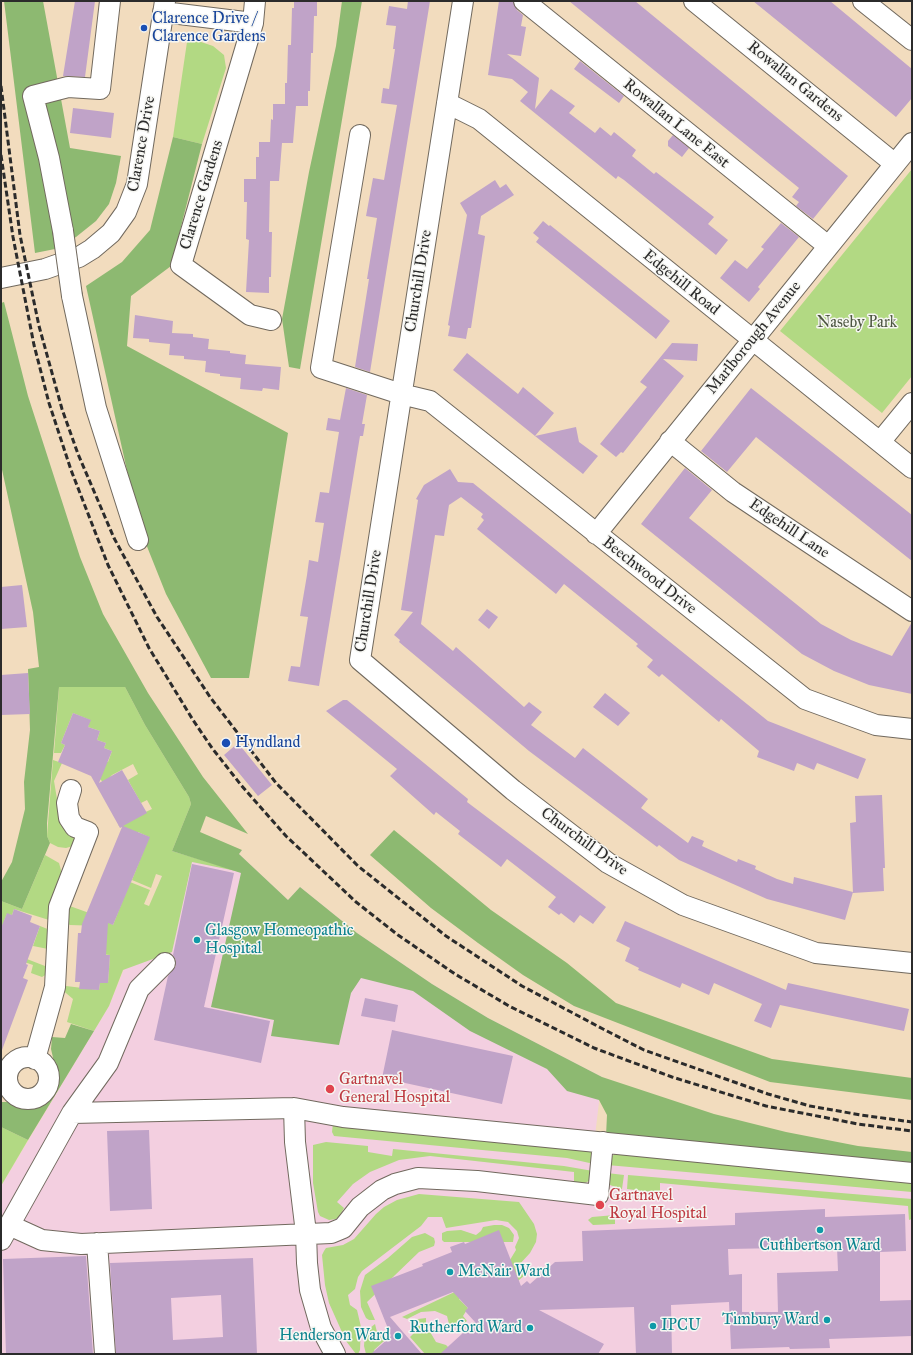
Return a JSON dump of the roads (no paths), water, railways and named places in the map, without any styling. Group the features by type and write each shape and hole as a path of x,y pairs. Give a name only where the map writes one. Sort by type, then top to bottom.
{"street":[{"path":"110,1 100,89 68,87 33,96 49,158 63,231 72,296 96,408 138,540"},
{"name":"Clarence Gardens","path":"255,1 253,23 181,265 250,315 271,320"},
{"name":"Churchill Drive","path":"464,1 360,660 513,790 608,864 683,905 816,953 912,963"},
{"name":"Rowallan Lane East","path":"524,1 828,246"},
{"name":"Rowallan Gardens","path":"694,1 896,164"},
{"path":"863,1 912,40"},
{"path":"164,7 253,23"},
{"name":"Clarence Drive","path":"1,278 45,269 79,257 111,232 126,212 137,184 164,7"},
{"name":"Edgehill Road","path":"447,103 479,119 912,468"},
{"name":"Beechwood Drive","path":"360,135 321,368 401,394 430,401 805,699 876,725 912,729"},
{"name":"Marlborough Avenue","path":"596,534 912,143"},
{"path":"880,442 912,403"},
{"name":"Edgehill Lane","path":"670,441 733,492 912,611"},
{"path":"35,1059 55,987 59,907 88,832 75,827 69,818 67,803 71,790"},
{"path":"165,963 139,989 108,1063 72,1113 5,1233 42,1240 81,1244 338,1231 343,1228 360,1207 373,1196 395,1184 418,1178 477,1181 598,1195 603,1142"},
{"path":"25,1058 35,1059 42,1063 48,1075 46,1088 40,1095 32,1099 24,1099 5,1090 9,1069 15,1061 25,1058"},
{"path":"72,1113 294,1108 343,1117 603,1142 721,1156 912,1173"},
{"path":"294,1108 295,1142 313,1233 307,1263 314,1310 321,1328 335,1354"},
{"path":"97,1243 105,1354"}],"railway":[{"path":"1,86 20,235 39,326 62,409 78,454 114,538 157,617 210,697 276,783 358,866 446,936 522,986 644,1050 768,1094 810,1106 912,1122"},
{"path":"1,155 13,237 34,345 49,403 71,470 108,565 149,648 193,720 212,748 241,785 286,836 356,902 398,935 455,974 509,1006 594,1048 672,1077 766,1106 858,1124 912,1131"}],"place":[{"name":"Clarence Drive / Clarence Gardens","path":"144,28"},
{"name":"Hyndland","path":"226,743"},
{"name":"Glasgow Homeopathic Hospital","path":"197,940"},
{"name":"Gartnavel General Hospital","path":"330,1089"},
{"name":"Gartnavel Royal Hospital","path":"600,1205"},
{"name":"Cuthbertson Ward","path":"820,1230"},
{"name":"McNair Ward","path":"450,1272"},
{"name":"Timbury Ward","path":"827,1320"},
{"name":"IPCU","path":"653,1326"},
{"name":"Rutherford Ward","path":"530,1328"},
{"name":"Henderson Ward","path":"398,1336"}],"park label":[{"name":"Naseby Park","path":"857,323"}]}
